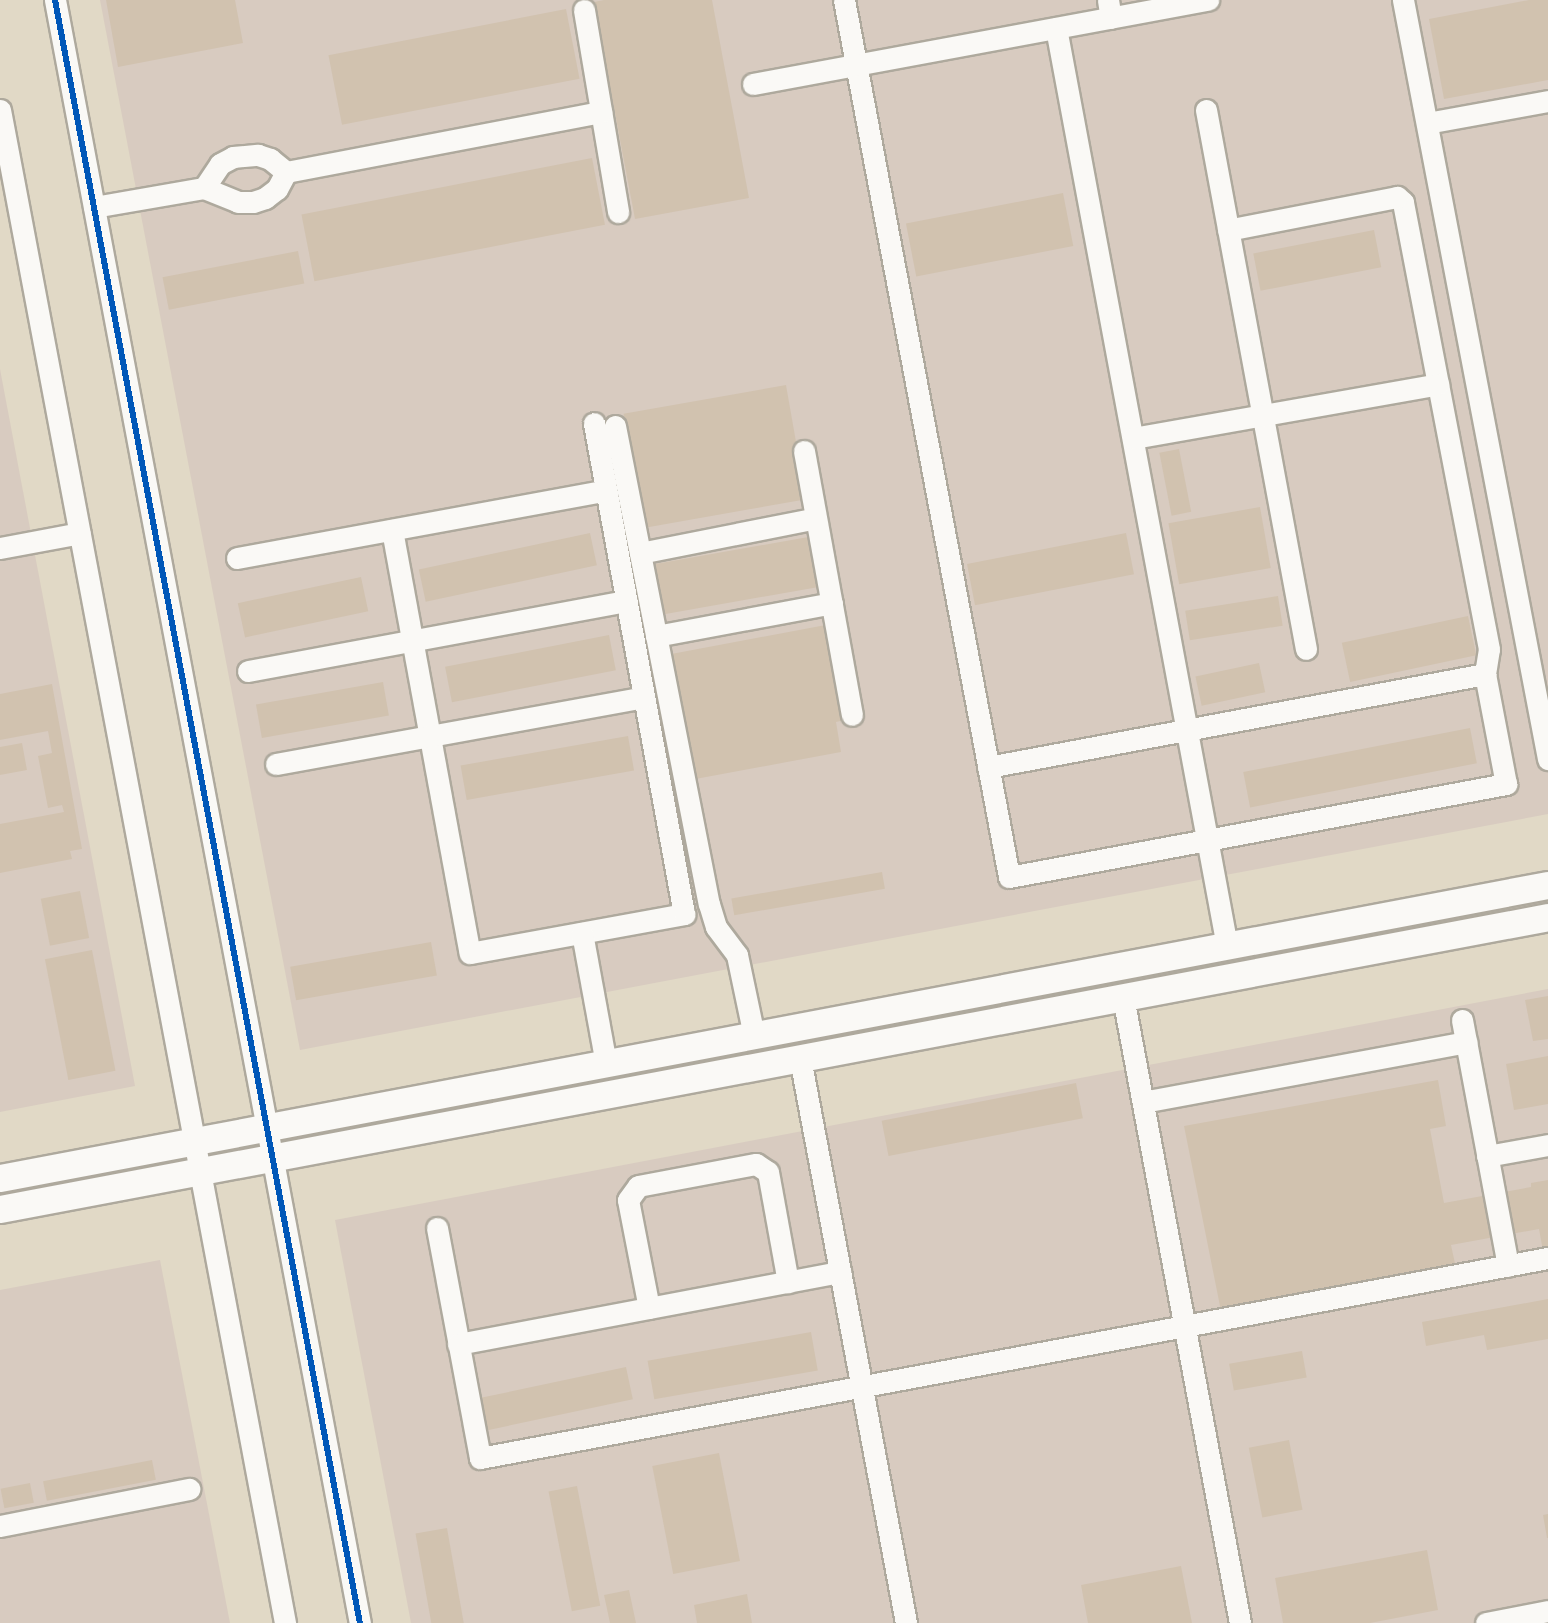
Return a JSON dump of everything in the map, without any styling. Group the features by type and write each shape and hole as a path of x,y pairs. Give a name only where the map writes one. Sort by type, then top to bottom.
{"main road":[{"path":"0,1178 1548,885"},
{"path":"0,1209 1548,916"}],"street":[{"path":"55,0 360,1623"},
{"path":"844,0 1009,878 1506,784 1485,674 1489,648 1402,202 1397,197 1228,230"},
{"path":"753,84 1056,28 1109,9 1208,0"},
{"path":"1403,0 1548,759"},
{"path":"584,10 618,212"},
{"path":"1056,28 1227,946"},
{"path":"1427,123 1548,101"},
{"path":"0,110 285,1623"},
{"path":"1206,110 1306,649"},
{"path":"204,188 220,164 233,157 258,155 270,159 286,172 601,112"},
{"path":"94,207 204,188 238,202 253,202 265,198 277,189 286,172"},
{"path":"1133,438 1438,384"},
{"path":"392,530 470,953 684,914 606,490 605,425 640,553 709,904 716,927 737,956 754,1036"},
{"path":"804,451 852,715"},
{"path":"237,558 606,490"},
{"path":"640,553 816,518"},
{"path":"0,548 80,533"},
{"path":"248,671 627,601"},
{"path":"656,636 832,603"},
{"path":"988,767 1485,674"},
{"path":"276,764 644,697"},
{"path":"582,933 606,1064"},
{"path":"1123,997 1240,1623"},
{"path":"1462,1020 1508,1266"},
{"path":"1143,1102 1466,1042"},
{"path":"800,1058 906,1623"},
{"path":"1487,1156 1548,1145"},
{"path":"649,1308 628,1200 638,1186 756,1164 768,1172 788,1282"},
{"path":"437,1228 480,1458 1548,1258"},
{"path":"458,1344 840,1272"},
{"path":"0,1526 189,1490"},
{"path":"1486,1623 1548,1611"}],"shaded area":[{"path":"100,0 1548,0 1548,814 300,1050"},
{"path":"0,369 135,1086 0,1112"},
{"path":"1548,989 1548,1623 411,1623 335,1220"},
{"path":"160,1260 230,1623 0,1623 0,1290"}],"building":[{"path":"106,0 235,0 243,43 118,67"},
{"path":"604,0 712,0 749,198 635,219 594,2"},
{"path":"1529,0 1548,0 1548,80 1444,99 1429,19"},
{"path":"566,9 580,79 342,125 328,55"},
{"path":"592,158 605,225 314,281 301,214"},
{"path":"1063,193 1073,246 916,277 906,224"},
{"path":"1374,230 1381,267 1261,291 1253,253"},
{"path":"298,251 304,283 169,310 163,277"},
{"path":"786,385 806,499 644,528 624,414"},
{"path":"1179,449 1191,512 1172,516 1159,453"},
{"path":"1260,507 1271,568 1179,584 1168,523"},
{"path":"590,533 597,565 426,602 419,569"},
{"path":"1126,533 1134,574 975,605 967,564"},
{"path":"814,536 823,586 661,615 652,564"},
{"path":"361,577 368,611 245,637 238,603"},
{"path":"1278,596 1283,626 1190,640 1185,611"},
{"path":"1468,616 1476,655 1350,682 1342,643"},
{"path":"831,624 849,719 836,722 841,752 690,780 666,655"},
{"path":"609,635 616,670 452,702 445,667"},
{"path":"1259,663 1265,692 1202,706 1195,677"},
{"path":"383,682 389,715 262,738 256,704"},
{"path":"52,684 82,849 70,851 72,859 0,873 0,824 64,812 62,805 48,808 38,756 52,753 48,731 0,740 0,694"},
{"path":"1470,728 1477,763 1250,807 1243,772"},
{"path":"628,736 634,770 467,800 461,766"},
{"path":"22,743 27,770 0,775 0,747"},
{"path":"882,872 885,889 734,915 731,899"},
{"path":"80,891 89,938 50,946 41,899"},
{"path":"431,942 437,975 296,1000 290,967"},
{"path":"92,950 115,1071 68,1080 45,959"},
{"path":"1548,996 1548,1039 1533,1041 1525,1000"},
{"path":"1548,1056 1548,1104 1514,1110 1506,1064"},
{"path":"1438,1080 1446,1126 1430,1129 1444,1203 1531,1187 1531,1183 1548,1180 1548,1250 1543,1251 1539,1229 1451,1245 1456,1268 1221,1311 1184,1126"},
{"path":"1076,1083 1083,1118 889,1156 882,1121"},
{"path":"1548,1299 1548,1339 1487,1350 1484,1335 1426,1346 1422,1322"},
{"path":"811,1332 818,1370 654,1399 648,1361"},
{"path":"1302,1351 1307,1378 1234,1390 1229,1364"},
{"path":"626,1367 633,1399 484,1431 477,1399"},
{"path":"1289,1440 1303,1510 1262,1518 1249,1448"},
{"path":"719,1453 740,1561 673,1574 652,1466"},
{"path":"152,1460 156,1480 47,1501 43,1481"},
{"path":"30,1483 34,1503 4,1508 1,1489"},
{"path":"577,1486 600,1606 572,1611 549,1492"},
{"path":"1548,1514 1548,1538 1547,1538 1543,1515"},
{"path":"447,1528 464,1623 431,1623 415,1534"},
{"path":"1427,1550 1438,1610 1370,1623 1283,1623 1275,1578"},
{"path":"1181,1566 1192,1623 1088,1623 1081,1585"},
{"path":"629,1590 636,1623 610,1623 604,1595"},
{"path":"747,1594 752,1623 697,1623 694,1605"}],"cycle path":[{"path":"55,0 360,1623"}]}
